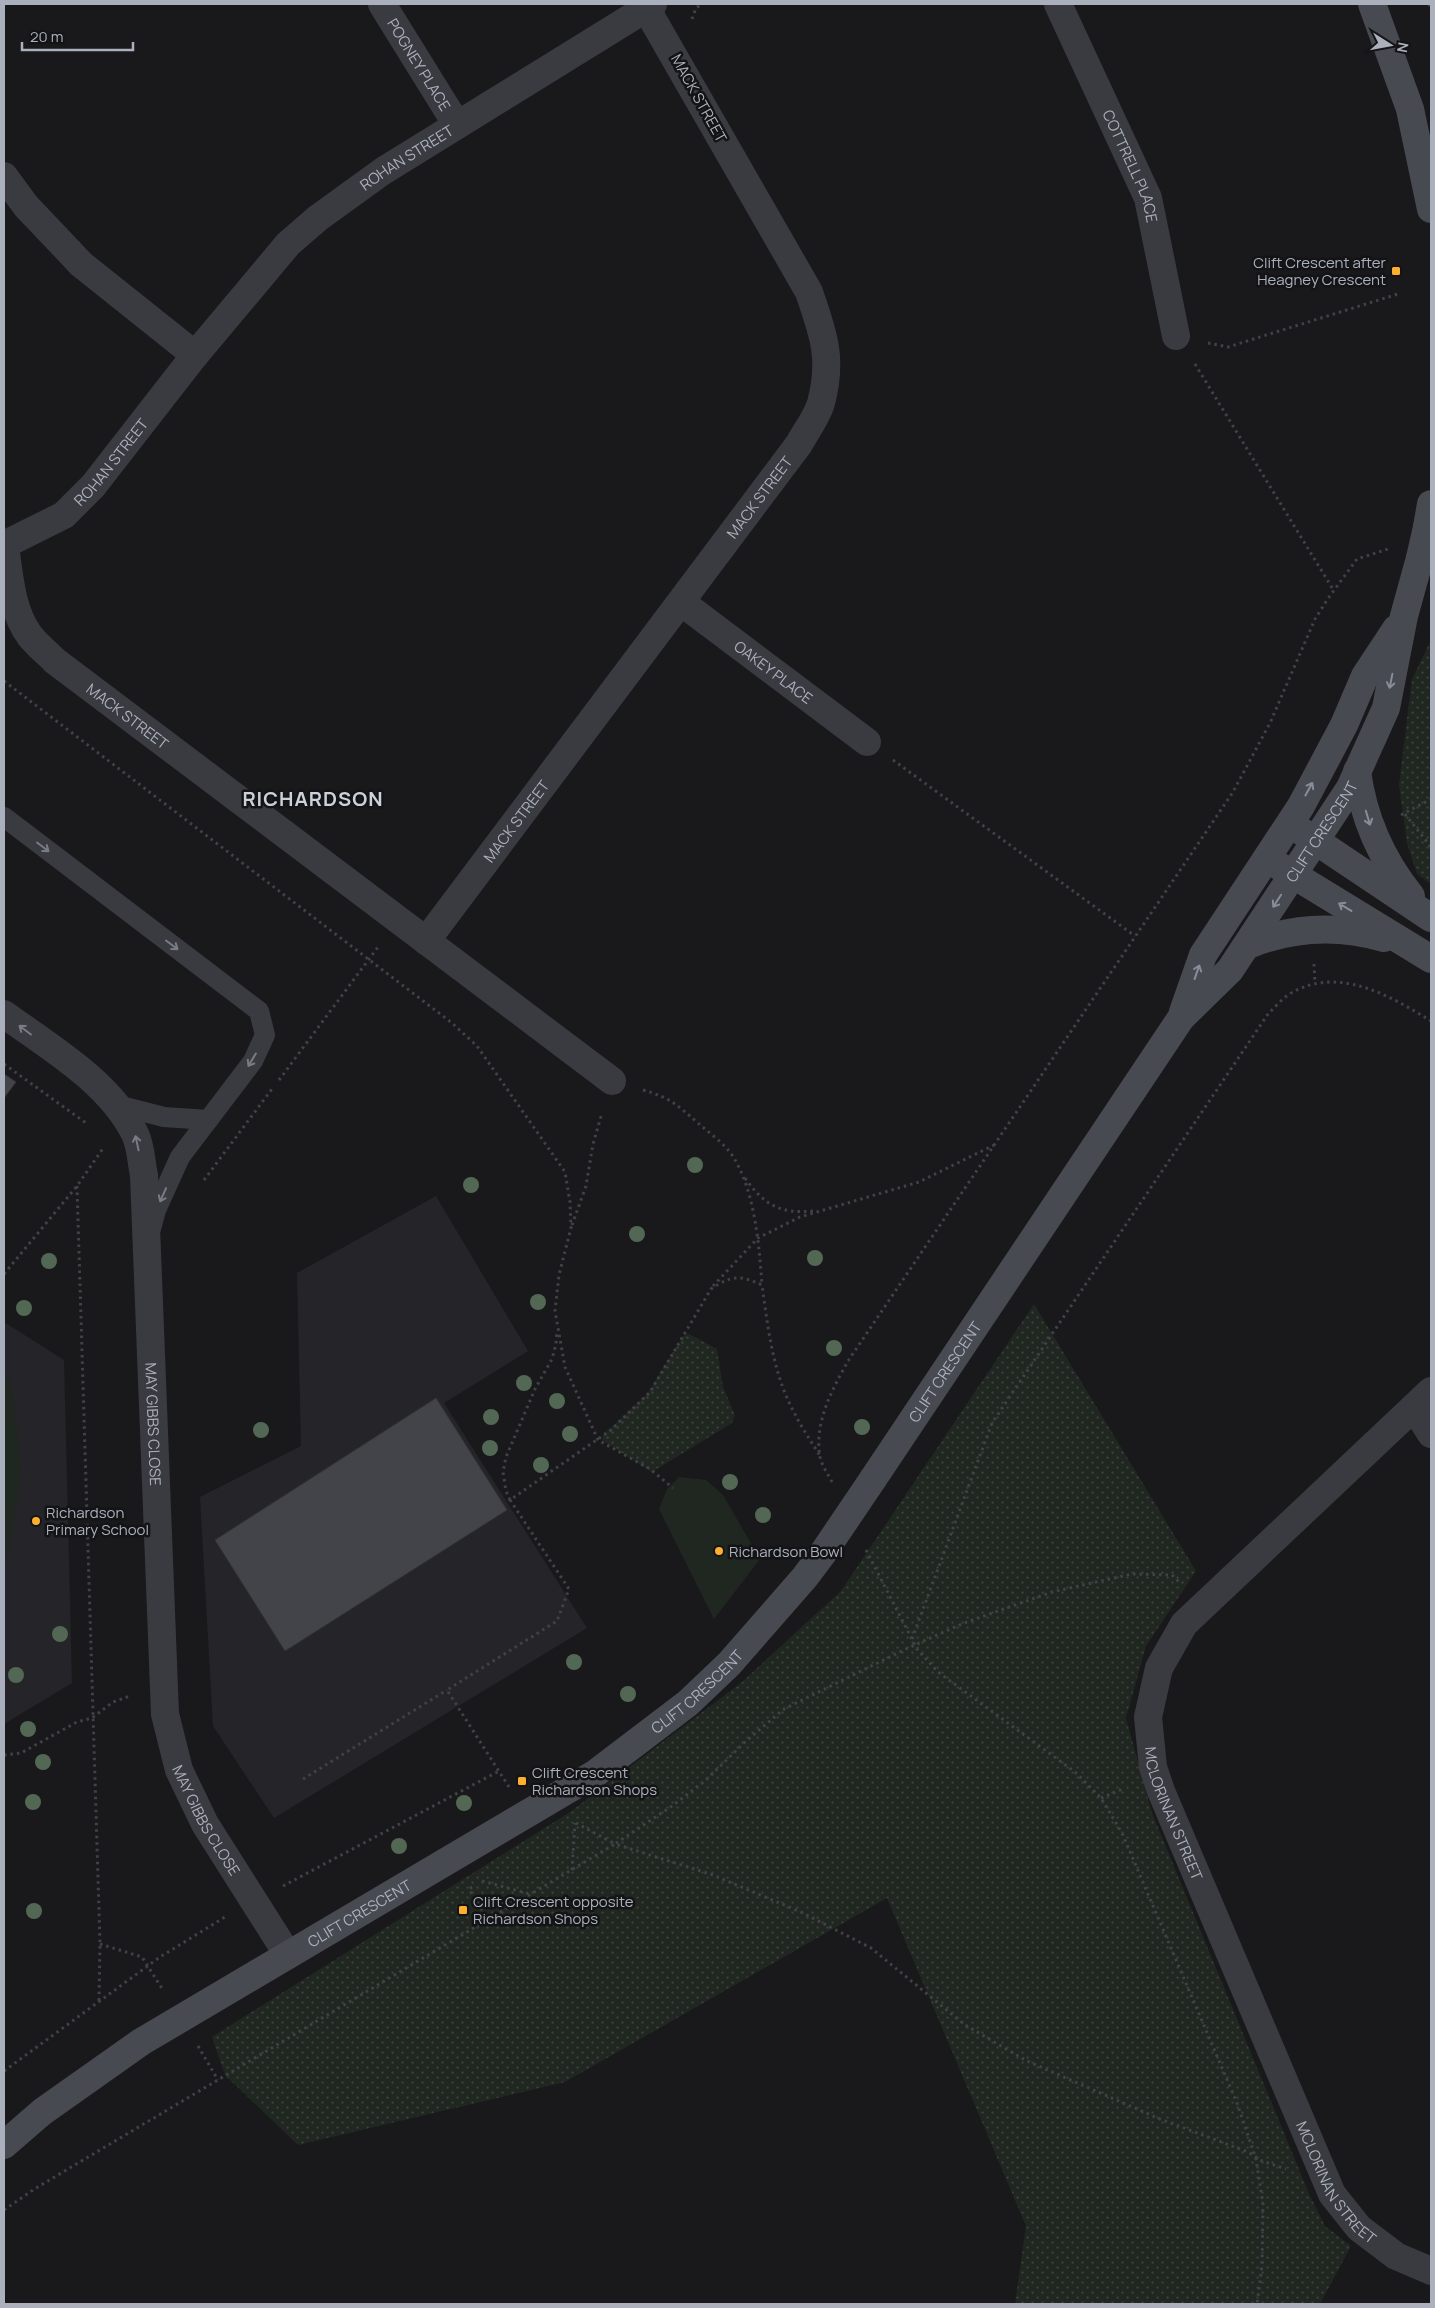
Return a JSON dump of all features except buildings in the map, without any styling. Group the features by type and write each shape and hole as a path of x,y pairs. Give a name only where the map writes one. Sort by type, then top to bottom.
{"street":[{"name":"POGNEY PLACE","path":"382,4 457,125"},
{"name":"COTTRELL PLACE","path":"1058,4 1148,198 1176,336"},
{"path":"1372,4 1410,109 1431,209"},
{"name":"ROHAN STREET","path":"5,545 64,515 87,492 195,355 288,244 318,218 382,172 650,6"},
{"name":"MACK STREET","path":"426,941 799,444 821,404 827,359 824,336 808,292 667,42 650,6"},
{"path":"4,176 26,206 81,264 195,355"},
{"name":"CLIFT CRESCENT","path":"4,2145 42,2112 141,2042 596,1773 688,1703 729,1664 805,1577 823,1553 1181,1018 1230,970 1350,788 1386,708 1404,616 1420,558 1429,515"},
{"name":"MACK STREET","path":"5,545 11,588 21,620 30,636 55,661 612,1081"},
{"name":"OAKEY PLACE","path":"681,602 867,742"},
{"name":"CLIFT CRESCENT","path":"1181,1018 1203,955 1290,823 1344,725 1365,676 1404,616"},
{"path":"1357,771 1360,791 1374,836 1396,877 1428,916"},
{"path":"1290,823 1428,916"},
{"path":"1266,858 1431,959"},
{"path":"1248,945 1267,937 1311,929 1360,931 1405,943"},
{"name":"MAY GIBBS CLOSE","path":"4,1014 96,1083 119,1109 136,1135 144,1175 165,1714 179,1770 205,1824 288,1955"},
{"path":"1422,1399 1431,1434"},
{"name":"MCLORINAN STREET","path":"1422,1399 1184,1624 1158,1668 1148,1717 1153,1767 1161,1791 1332,2194 1359,2228 1396,2256 1431,2271"}],"lane":[{"path":"4,817 259,1011 265,1035 253,1061 180,1157 156,1210 146,1244"},
{"path":"119,1109 164,1117 208,1120"}],"path":[{"path":"667,42 690,24 696,8 702,4"},
{"path":"1429,4 1431,9"},
{"path":"1176,336 1228,347 1398,294"},
{"path":"1176,336 1204,378 1334,591"},
{"path":"820,1456 819,1435 824,1410 848,1361 1233,792 1270,722 1316,619 1357,560 1394,547"},
{"path":"4,681 452,1023 477,1046 565,1172 570,1202 571,1228"},
{"path":"867,742 1136,936"},
{"path":"1396,817 1431,799"},
{"path":"1405,814 1431,847"},
{"path":"201,1185 399,920"},
{"path":"912,1640 992,1423 1268,1014 1287,995 1312,984 1332,982 1355,984 1389,995 1431,1021"},
{"path":"4,1064 92,1128"},
{"path":"673,1488 650,1469 598,1440 565,1367 557,1328 555,1311 559,1275 571,1228 586,1186 593,1144 612,1081 667,1097 721,1143 731,1154 756,1194 772,1207 798,1212 819,1210"},
{"path":"4,1274 78,1186 108,1140 119,1109"},
{"path":"510,1500 611,1430 650,1392 711,1289 758,1238 800,1217 819,1210 919,1182 994,1145"},
{"path":"743,1176 758,1238 770,1343 793,1411 820,1456 836,1491"},
{"path":"78,1186 100,1944 99,2002"},
{"path":"711,1289 736,1276 762,1285"},
{"path":"303,1780 557,1620 569,1589 510,1500 506,1491 503,1472 506,1457 535,1389 552,1359 556,1344 557,1328"},
{"path":"861,1541 915,1646 938,1672 1075,1772 1101,1798 1122,1833 1237,2103 1255,2156 1263,2204 1262,2266 1257,2304"},
{"path":"4,2210 36,2188 615,1844 672,1806 706,1780 745,1742 784,1709 964,1623 1052,1592 1132,1574 1172,1575 1202,1607"},
{"path":"447,1690 499,1771"},
{"path":"4,1755 21,1753 77,1722 92,1718"},
{"path":"575,1822 615,1844 710,1874 801,1912 871,1948 965,2025 1027,2061 1160,2119 1304,2176 1322,2170"},
{"path":"487,1919 469,1889 484,1880 531,1894"},
{"path":"100,1944 142,1957"}],"shaded area":[{"path":"1431,640 1431,884 1417,874 1407,843 1399,785 1412,679"},
{"path":"436,1196 528,1351 444,1403 587,1628 274,1818 213,1726 200,1497 301,1446 297,1273"},
{"path":"1034,1304 1196,1571 1146,1646 1126,1718 1152,1813 1310,2196 1325,2226 1351,2246 1320,2304 1015,2304 1026,2226 887,1898 565,2082 298,2145 225,2075 212,2037 570,1812 742,1682 841,1591"},
{"name":"Richardson Primary School","path":"4,1322 64,1360 72,1683 4,1724"},
{"path":"689,1334 717,1349 723,1387 735,1415 732,1423 652,1472 602,1440 603,1435 648,1393 683,1336"},
{"path":"4,1373 12,1383 21,1469 11,1546 4,1563"},
{"name":"Richardson Bowl","path":"679,1477 706,1480 723,1495 760,1559 714,1619 659,1509 667,1489"}],"place":[{"name":"Clift Crescent after Heagney Crescent","path":"1396,271"},
{"name":"Richardson Primary School","path":"36,1521"},
{"name":"Richardson Bowl","path":"719,1551"},
{"name":"Clift Crescent Richardson Shops","path":"522,1781"},
{"name":"Clift Crescent opposite Richardson Shops","path":"463,1910"}],"district":[{"name":"RICHARDSON","path":"313,798"}]}
